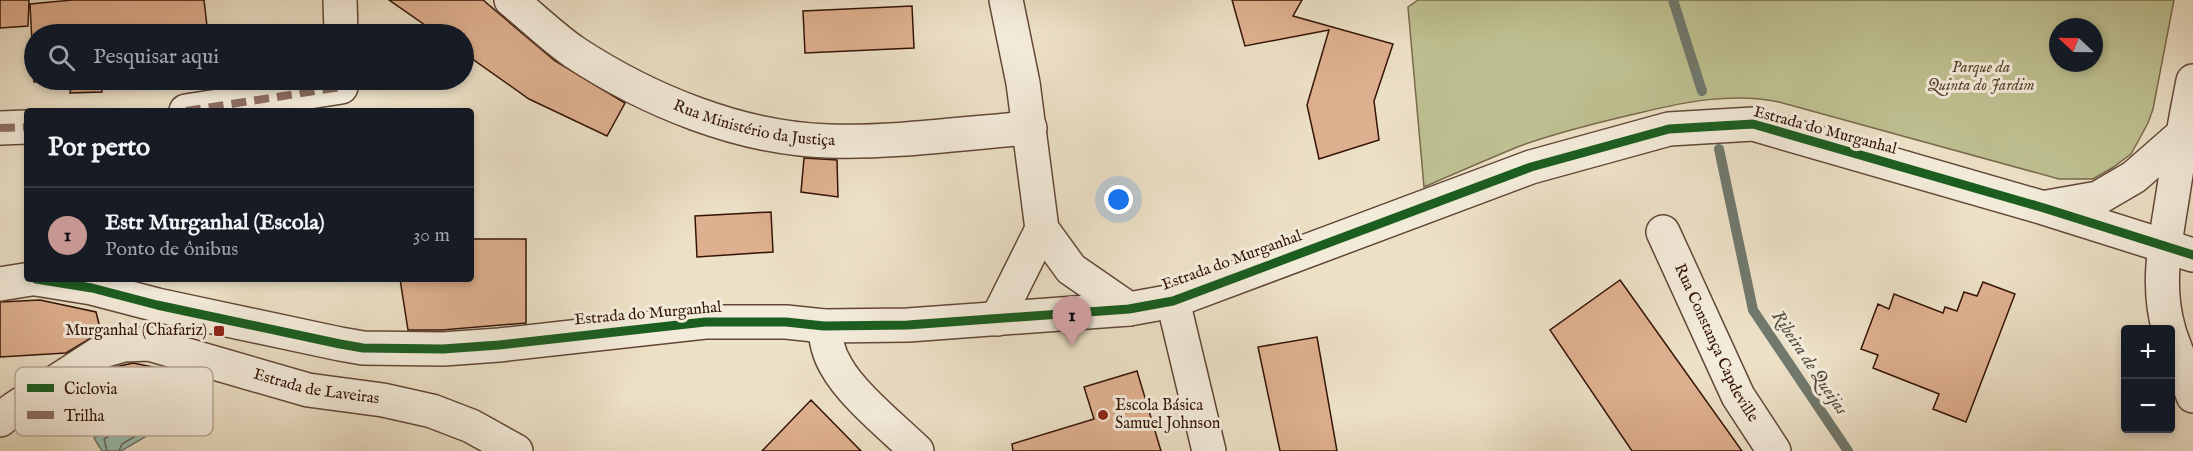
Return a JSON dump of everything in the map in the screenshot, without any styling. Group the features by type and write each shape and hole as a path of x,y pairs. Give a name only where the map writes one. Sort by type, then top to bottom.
{"street":[{"path":"340,0 341,24"},
{"name":"Rua Ministério da Justiça","path":"511,0 572,51 609,73 651,96 691,112 744,128 789,139 829,141 866,141 1030,128"},
{"path":"1006,0 1030,128 1042,229 1071,269 1129,309"},
{"path":"2168,325 2162,291 2179,251 2182,135 2193,81"},
{"path":"203,108 302,90"},
{"name":"Estrada do Murganhal","path":"55,282 340,344 386,348 443,349 499,345 705,322 786,322 824,326 908,325 1129,309 1173,300 1531,166 1669,129 1753,124 2044,208 2179,251"},
{"path":"0,128 24,127"},
{"path":"2182,135 2193,182"},
{"path":"2044,208 2098,198 2134,177 2182,135"},
{"path":"997,319 1042,229"},
{"name":"Rua Constança Capdeville","path":"1663,232 1738,396 1774,451"},
{"path":"0,284 24,280"},
{"path":"1173,300 1209,451"},
{"path":"79,367 103,351 124,345 149,344 157,304"},
{"path":"824,326 827,345 835,366 848,383 917,451"},
{"path":"2190,388 2188,353 2193,333"},
{"name":"Estrada de Laveiras","path":"149,344 308,390 383,400 432,411 471,426 516,451"},
{"path":"2175,348 2190,388"}],"green space":[{"name":"Parque da Quinta do Jardim","path":"1418,0 2174,0 2153,109 2148,123 2131,154 2093,179 2059,179 1779,102 1726,98 1673,105 1564,132 1520,146 1424,187 1408,7"}],"water":[{"path":"97,436 147,436 121,451 102,451 94,438"}],"building":[{"path":"0,0 29,0 28,24 0,28"},
{"path":"72,0 204,0 207,24 31,24 30,4"},
{"path":"389,0 483,0 555,61 625,103 607,136 529,99 474,60 474,24 424,24"},
{"path":"1232,0 1302,0 1293,16 1393,44 1374,101 1379,140 1319,159 1307,105 1329,30 1245,46"},
{"path":"912,6 914,48 805,53 803,11"},
{"path":"70,90 102,90 102,92 70,93"},
{"path":"804,158 837,160 838,197 801,192"},
{"path":"771,212 773,252 697,257 695,216"},
{"path":"474,239 526,239 526,323 442,330 408,330 400,282 474,282"},
{"path":"1620,280 1742,451 1632,451 1550,330"},
{"path":"1983,282 2015,294 1966,422 1933,409 1939,394 1873,368 1878,355 1861,349 1878,304 1889,309 1894,294 1943,313 1945,307 1957,311 1964,292 1977,296"},
{"path":"40,300 96,312 101,332 66,353 0,357 0,302"},
{"path":"1317,337 1337,451 1280,451 1258,347"},
{"path":"133,363 153,367 115,367"},
{"path":"1137,371 1161,451 1013,451 1012,444 1094,419 1084,387"},
{"path":"811,400 861,451 762,451"}],"waterway":[{"name":"Ribeira de Queijas","path":"1673,0 1702,91"},
{"name":"Ribeira de Queijas","path":"1719,149 1753,310 1848,451"}],"marked path":[{"path":"205,108 322,90"},
{"path":"0,128 24,127"}],"cycle path":[{"path":"55,282 92,288 157,305 363,348 443,349 499,345 705,322 786,322 824,326 908,325 1129,309 1173,301 1531,167 1669,129 1753,124 2044,208 2193,255"}],"place":[{"name":"Murganhal (Chafariz)","path":"219,331"},
{"name":"Estr Murganhal (Escola)","path":"1072,346"},
{"name":"Escola Básica Samuel Johnson","path":"1103,415"}]}
